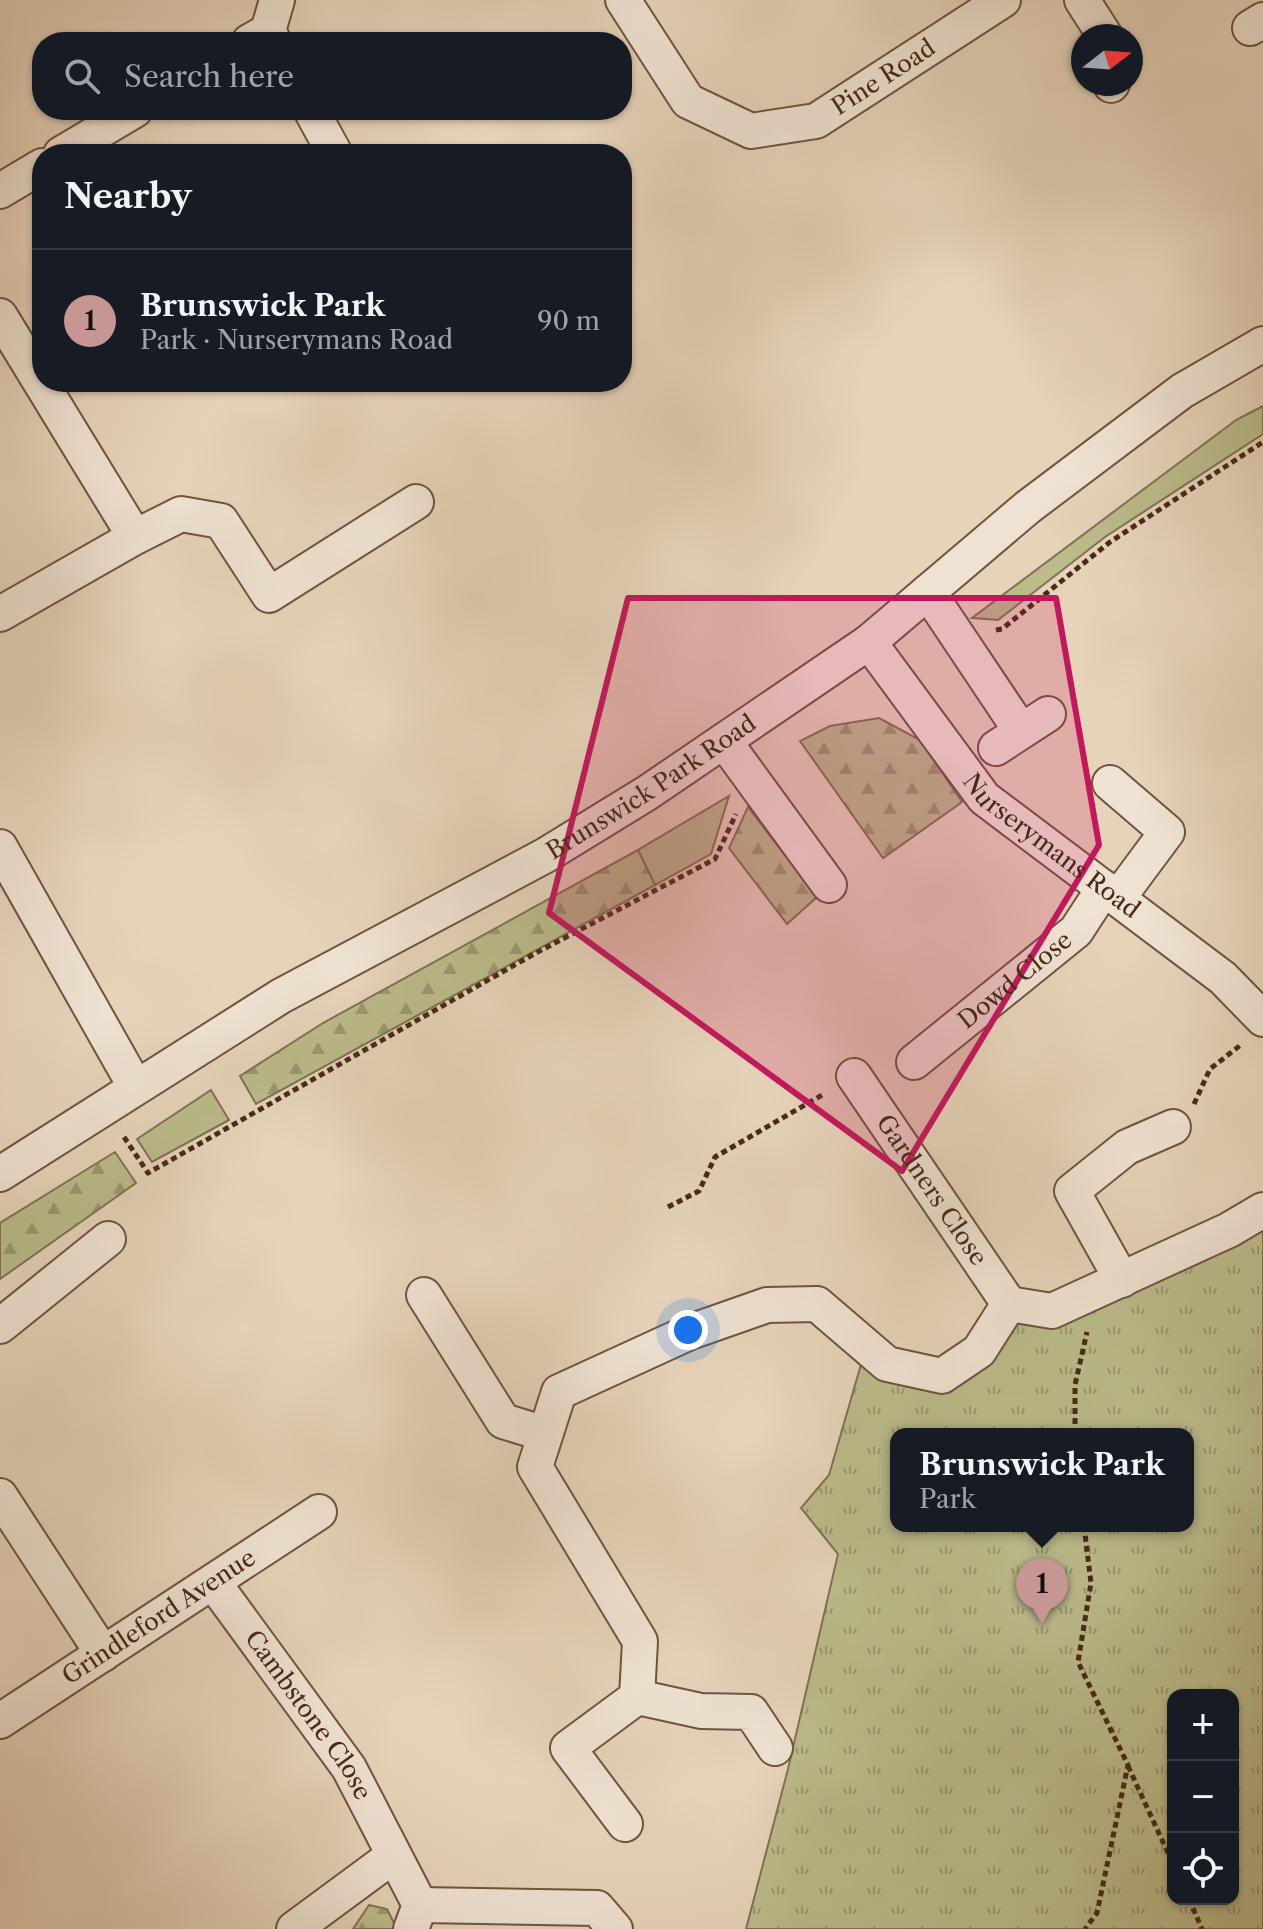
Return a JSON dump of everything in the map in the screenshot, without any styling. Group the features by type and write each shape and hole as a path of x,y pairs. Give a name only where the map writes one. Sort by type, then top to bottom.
{"street":[{"name":"Pine Road","path":"623,0 688,101 751,131 816,121 1003,0"},
{"path":"1082,0 1097,24"},
{"path":"78,144 118,120"},
{"path":"316,120 330,144"},
{"path":"0,191 32,172"},
{"path":"0,316 32,368"},
{"name":"Brunswick Park Road","path":"0,1174 281,996 546,855 724,741 869,642 1028,507 1182,391 1263,344"},
{"path":"46,392 135,537"},
{"path":"0,614 181,514 221,521 269,595 416,502"},
{"path":"928,592 1022,731"},
{"name":"Nurserymans Road","path":"869,642 984,798 1223,978 1258,1028"},
{"path":"724,741 829,885"},
{"name":"Dowd Close","path":"914,1062 1076,931 1167,832 1110,783"},
{"path":"0,847 12,898 135,1086"},
{"name":"Gardners Close","path":"854,1076 1009,1304"},
{"path":"1109,1286 1072,1191 1127,1147 1173,1127"},
{"path":"637,1697 640,1641 535,1467 559,1392 690,1332 767,1305 817,1304 887,1364 942,1376 979,1351 1009,1304 1052,1311 1263,1210"},
{"path":"0,1326 108,1239"},
{"path":"424,1295 503,1421 545,1434"},
{"path":"0,1496 103,1654"},
{"name":"Grindleford Avenue","path":"0,1721 319,1512"},
{"name":"Cambstone Close","path":"213,1582 349,1768 393,1856 416,1917"},
{"path":"625,1824 568,1748 637,1697 701,1711 751,1712 775,1748"},
{"path":"294,1929 393,1856"},
{"path":"416,1917 597,1908 615,1929"}],"path":[{"path":"955,634 1002,629 1110,542 1263,442"},
{"path":"103,1106 148,1173 534,954 715,859 752,779"},
{"path":"1173,1127 1189,1116 1210,1069 1258,1028"},
{"path":"668,1207 699,1191 715,1157 854,1076"},
{"path":"1075,1428 1075,1385 1109,1286"},
{"path":"1085,1532 1091,1583 1078,1662 1167,1851"},
{"path":"1085,1929 1097,1913 1128,1765"},
{"path":"1192,1905 1202,1929"}],"highlighted area":[{"path":"628,598 1056,598 1099,845 902,1171 549,913"}],"green space":[{"path":"1263,406 1263,434 1105,537 998,620 972,618 1236,420"},
{"path":"879,718 920,740 962,802 883,858 800,741 830,726"},
{"path":"729,796 711,854 655,885 638,850"},
{"path":"748,807 817,897 787,924 729,848"},
{"path":"638,850 655,885 256,1104 240,1076 323,1023"},
{"path":"211,1090 229,1120 152,1162 137,1139"},
{"path":"115,1152 136,1183 0,1279 0,1223"},
{"path":"1263,1209 1263,1929 746,1929 788,1769 838,1554 801,1508 829,1475 866,1347 945,1376 1011,1307 1053,1310"},
{"path":"369,1905 387,1909 397,1929 353,1929"}],"place":[{"name":"Brunswick Park","path":"1042,1624"}]}
